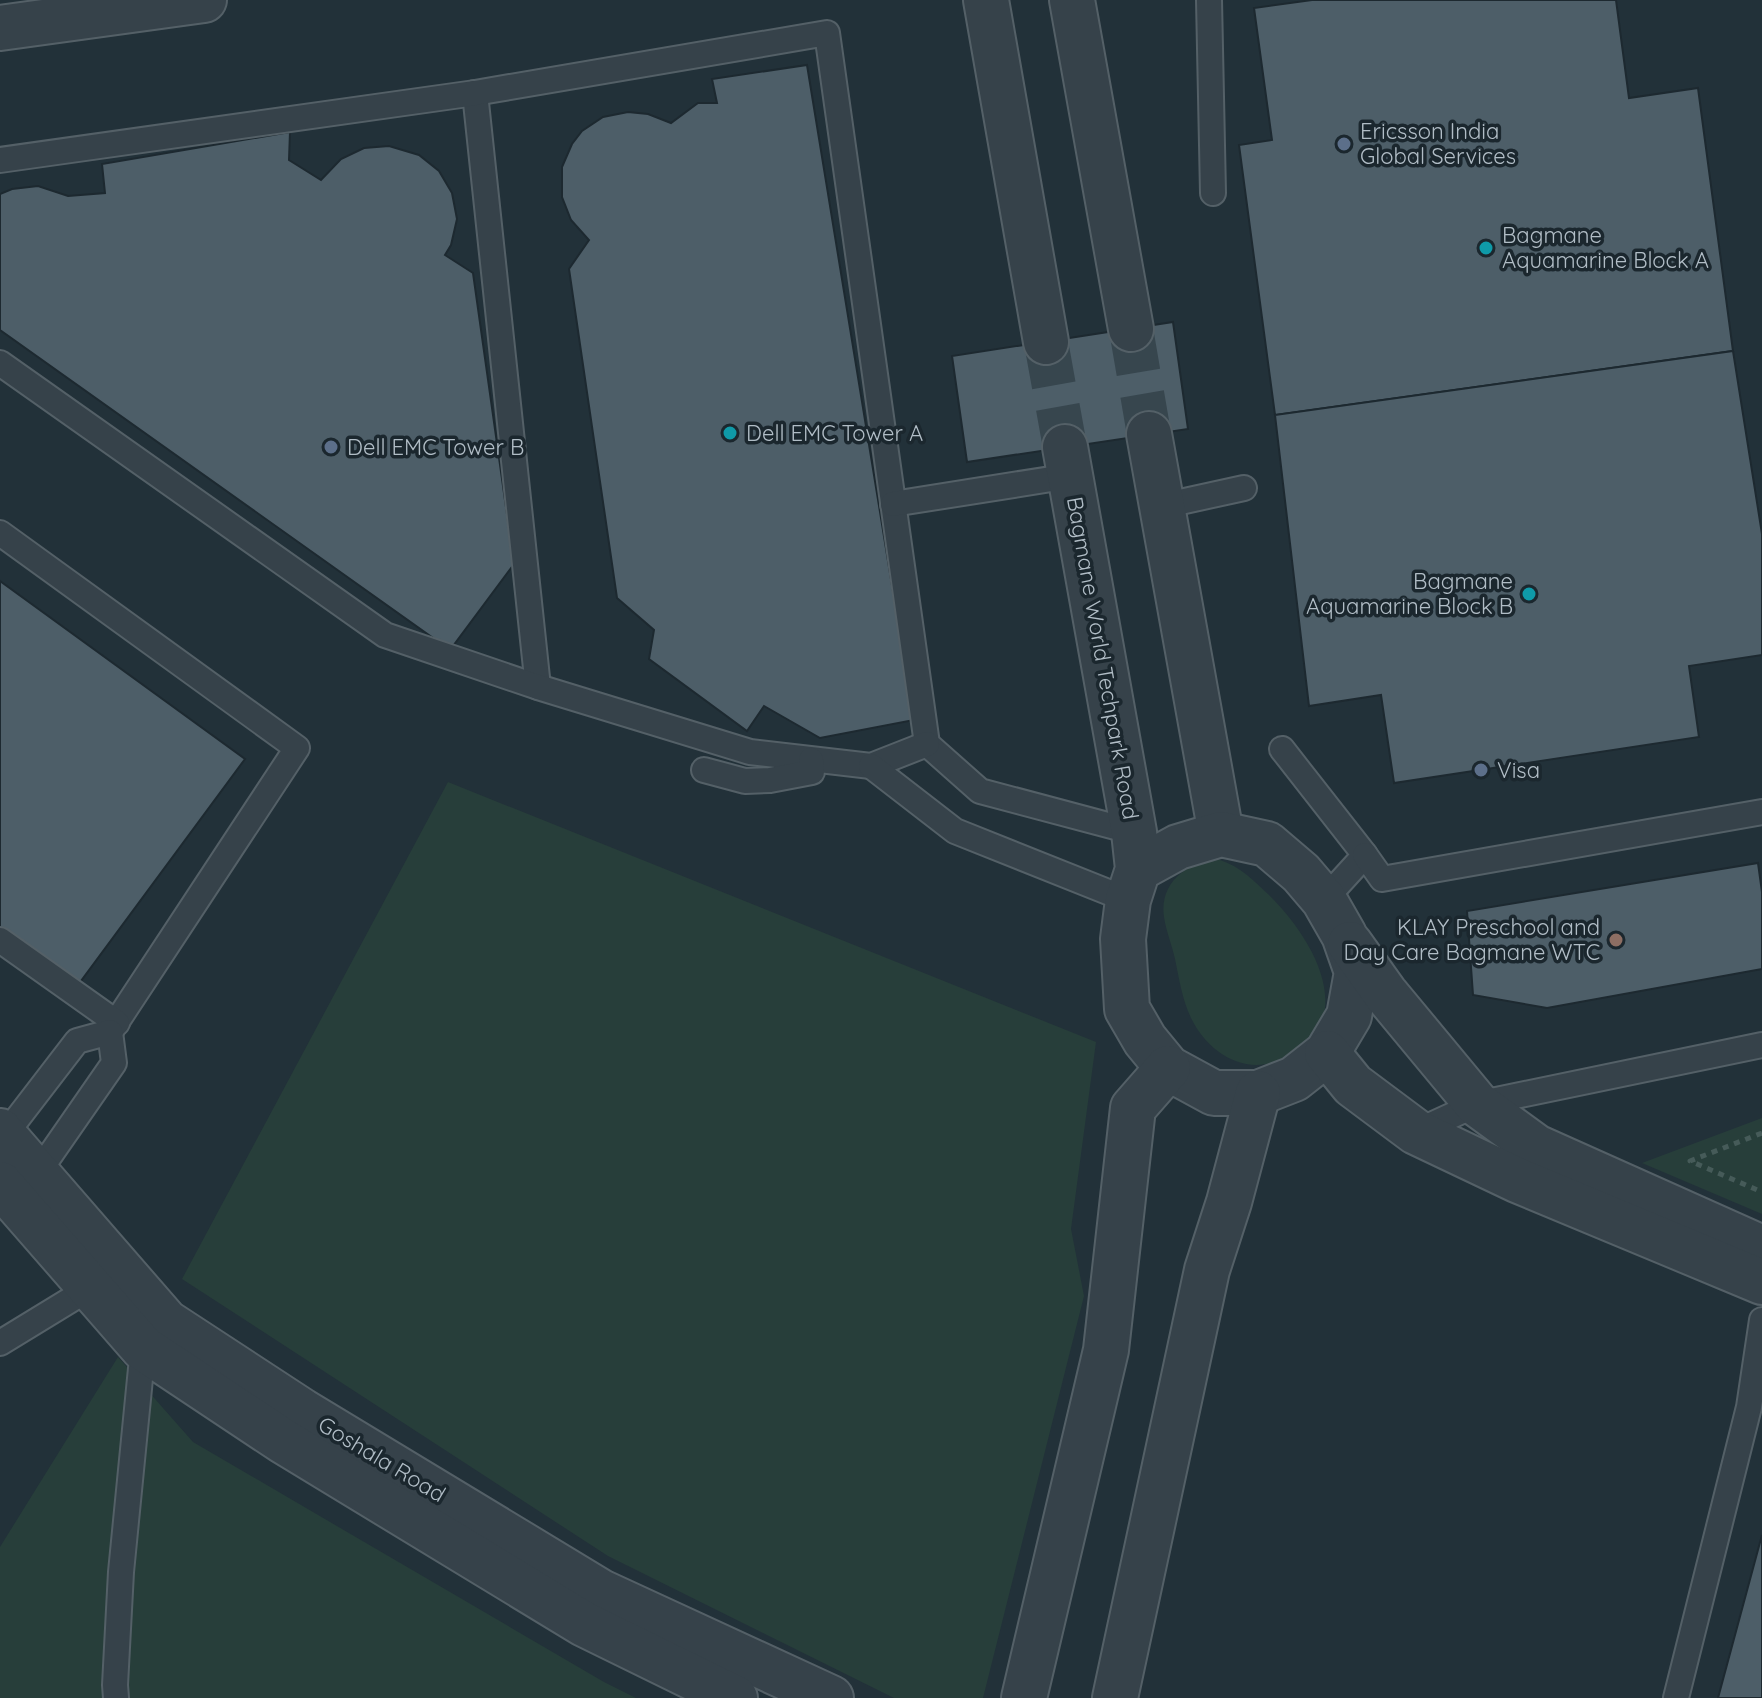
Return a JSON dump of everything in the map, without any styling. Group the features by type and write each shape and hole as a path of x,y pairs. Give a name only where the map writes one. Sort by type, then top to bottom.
{"street":[{"path":"0,28 204,0"},
{"path":"986,0 1046,342"},
{"path":"1072,0 1131,329"},
{"path":"1149,434 1221,834"},
{"name":"Bagmane World Techpark Road","path":"1068,461 1133,867"},
{"path":"1334,918 1357,972 1349,1016 1327,1053 1294,1079 1258,1093 1214,1093 1168,1068 1145,1040 1127,1009 1123,939 1133,867 1178,847 1221,834 1267,844 1301,873 1334,918 1385,993 1477,1104 1536,1147 1762,1248"},
{"path":"1327,1053 1353,1085 1416,1132 1517,1180 1762,1282"},
{"path":"1024,1698 1106,1350 1133,1108 1168,1068"},
{"path":"1115,1698 1207,1270 1258,1093"},
{"name":"Goshala Road","path":"2,1133 19,1179 154,1335 283,1441 584,1624 735,1698"},
{"name":"Goshala Road","path":"154,1335 302,1411 601,1592 831,1698"}],"lane":[{"path":"1209,0 1213,193"},
{"path":"0,160 475,93 827,33 927,744 980,791 1133,867"},
{"path":"475,93 538,687"},
{"path":"0,363 385,635 538,687 750,752 871,766 927,744"},
{"path":"893,504 1068,461"},
{"path":"1162,506 1244,488"},
{"path":"0,533 297,748 113,1028 114,1063 19,1179"},
{"path":"1282,749 1382,879 1762,812"},
{"path":"704,770 745,781 770,780 812,772 811,760"},
{"path":"871,766 955,831 1133,867"},
{"path":"1334,918 1365,855"},
{"path":"0,940 113,1028"},
{"path":"2,1133 77,1041 113,1028"},
{"path":"1416,1132 1477,1104 1762,1045"},
{"path":"0,1343 103,1276"},
{"path":"1676,1698 1749,1407 1762,1320"},
{"path":"116,1698 121,1572 154,1335"}],"path":[{"path":"1762,1133 1690,1161 1762,1192"}],"green space":[{"path":"448,782 1096,1042 1071,1229 1084,1296 983,1698 894,1698 608,1556 182,1279"},
{"path":"1220,860 1246,874 1286,913 1302,934 1323,981 1325,1004 1320,1026 1305,1045 1280,1060 1266,1064 1253,1065 1228,1057 1206,1041 1198,1030 1185,1003 1165,922 1166,893 1178,876 1197,864"},
{"path":"1762,1118 1762,1214 1642,1163"},
{"path":"118,1357 193,1442 636,1698 0,1698 0,1547"}],"building":[{"name":"Bagmane Aquamarine Block A","path":"1312,0 1616,0 1629,98 1698,88 1733,351 1275,415 1239,145 1272,140 1254,8"},
{"name":"Dell EMC Tower A","path":"807,65 914,720 820,738 764,706 747,731 649,659 654,630 617,598 569,269 589,240 571,220 562,197 562,167 572,144 582,131 603,117 628,112 648,114 671,123 698,103 717,103 712,79"},
{"name":"Dell EMC Tower B","path":"290,132 289,160 321,180 341,159 364,148 389,146 419,155 439,171 452,193 457,219 451,245 445,255 473,273 514,564 450,650 0,330 0,194 12,189 38,186 68,196 105,193 102,164"},
{"path":"1173,322 1188,429 967,462 952,356"},
{"name":"Bagmane Aquamarine Block B","path":"1733,351 1762,534 1762,655 1689,666 1699,737 1394,783 1381,695 1309,706 1275,415"},
{"path":"0,581 245,759 75,989 0,934"},
{"name":"KLAY Preschool and Day Care Bagmane WTC","path":"1758,863 1762,892 1762,969 1547,1008 1473,995 1467,911"},
{"path":"1762,1535 1762,1698 1718,1698"}],"tunnel":[{"path":"1131,329 1149,434"},
{"path":"1046,342 1065,447"}],"place":[{"name":"Ericsson India Global Services","path":"1344,144"},
{"name":"Bagmane Aquamarine Block A","path":"1486,248"},
{"name":"Dell EMC Tower A","path":"730,433"},
{"name":"Dell EMC Tower B","path":"331,447"},
{"name":"Bagmane Aquamarine Block B","path":"1529,594"},
{"name":"Visa","path":"1481,770"},
{"name":"KLAY Preschool and Day Care Bagmane WTC","path":"1616,940"}]}
